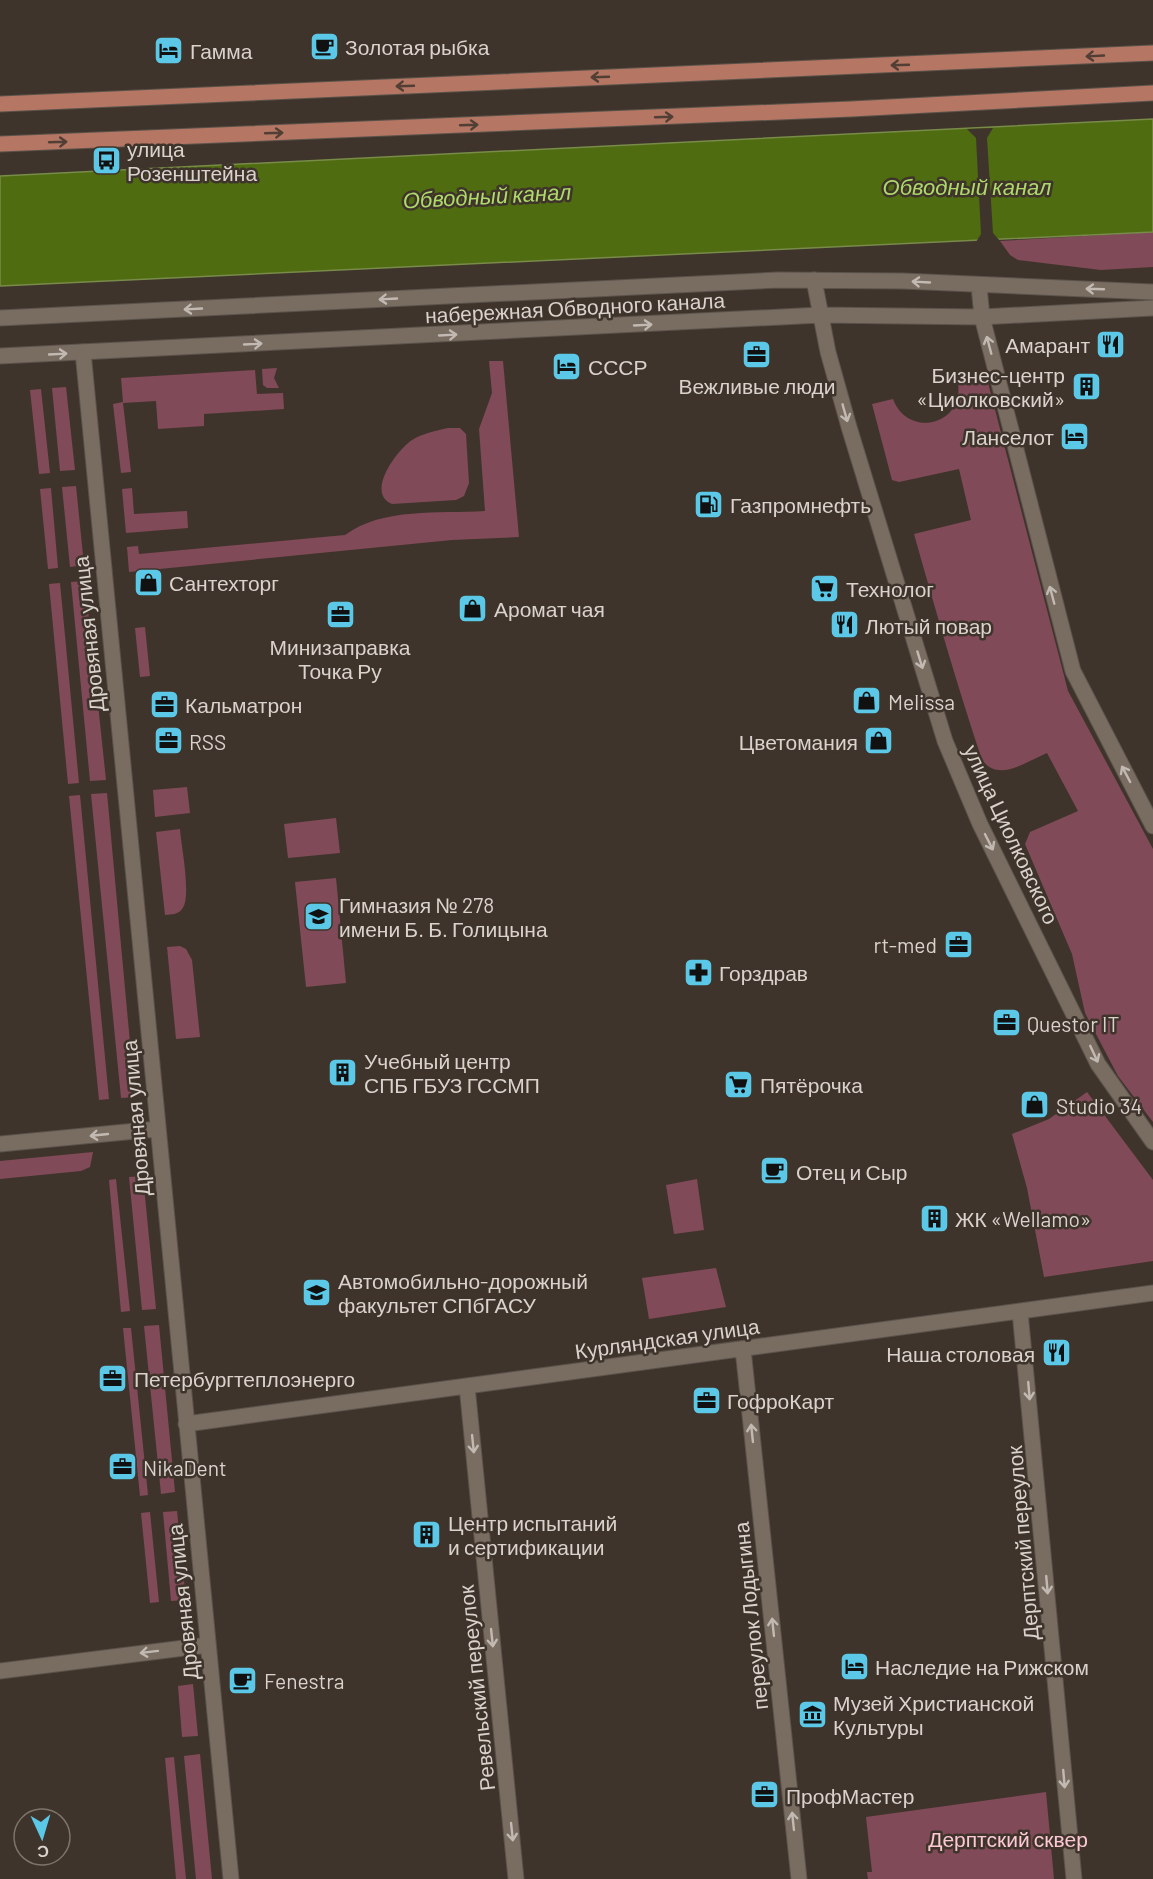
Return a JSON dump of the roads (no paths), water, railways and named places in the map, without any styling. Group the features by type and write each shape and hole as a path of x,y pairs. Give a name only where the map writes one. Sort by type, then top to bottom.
{"main road":[{"path":"0,104 1153,53"},
{"path":"0,144 850,109 1153,93"}],"street":[{"name":"набережная Обводного канала","path":"0,318 645,286 814,280 903,281 1153,292"},
{"name":"улица Циолковского","path":"814,280 820,315 870,499 945,741 980,824 1098,1064 1153,1142"},
{"path":"979,286 981,317 1072,671 1153,826"},
{"name":"набережная Обводного канала","path":"0,356 820,315 981,317 1153,308"},
{"name":"Дровяная улица","path":"83,352 231,1879"},
{"path":"0,1144 157,1129"},
{"name":"Курляндская улица","path":"186,1424 1153,1293"},
{"name":"Дерптский переулок","path":"1020,1312 1074,1879"},
{"name":"переулок Лодыгина","path":"743,1349 799,1879"},
{"name":"Ревельский переулок","path":"467,1386 516,1879"},
{"path":"0,1671 208,1645"}],"water":[{"name":"Обводный канал","path":"1153,119 1153,232 0,286 0,176"}],"place":[{"name":"Золотая рыбка","path":"324,46"},
{"name":"Гамма","path":"169,50"},
{"name":"улица Розенштейна","path":"106,160"},
{"name":"Амарант","path":"1111,344"},
{"name":"Вежливые люди","path":"757,354"},
{"name":"СССР","path":"567,366"},
{"name":"Бизнес-центр «Циолковский»","path":"1086,386"},
{"name":"Ланселот","path":"1075,436"},
{"name":"Газпромнефть","path":"709,504"},
{"name":"Сантехторг","path":"148,582"},
{"name":"Технолог","path":"825,588"},
{"name":"Аромат чая","path":"473,608"},
{"name":"Минизаправка Точка Ру","path":"340,615"},
{"name":"Лютый повар","path":"844,625"},
{"name":"Melissa","path":"867,701"},
{"name":"Кальматрон","path":"164,704"},
{"name":"RSS","path":"168,741"},
{"name":"Цветомания","path":"879,741"},
{"name":"Гимназия № 278 имени Б. Б. Голицына","path":"318,916"},
{"name":"rt-med","path":"958,944"},
{"name":"Горздрав","path":"698,972"},
{"name":"Questor IT","path":"1006,1023"},
{"name":"Учебный центр СПБ ГБУЗ ГССМП","path":"343,1072"},
{"name":"Пятёрочка","path":"739,1084"},
{"name":"Studio 34","path":"1035,1105"},
{"name":"Отец и Сыр","path":"775,1171"},
{"name":"ЖК «Wellamo»","path":"934,1218"},
{"name":"Автомобильно-дорожный факультет СПбГАСУ","path":"317,1292"},
{"name":"Наша столовая","path":"1056,1353"},
{"name":"Петербургтеплоэнерго","path":"113,1378"},
{"name":"ГофроКарт","path":"706,1400"},
{"name":"NikaDent","path":"122,1467"},
{"name":"Центр испытаний и сертификации","path":"427,1534"},
{"name":"Наследие на Рижском","path":"854,1666"},
{"name":"Fenestra","path":"243,1680"},
{"name":"Музей Христианской Культуры","path":"812,1714"},
{"name":"ПрофМастер","path":"765,1795"}],"park label":[{"name":"Дерптский сквер","path":"1008,1838"}]}
